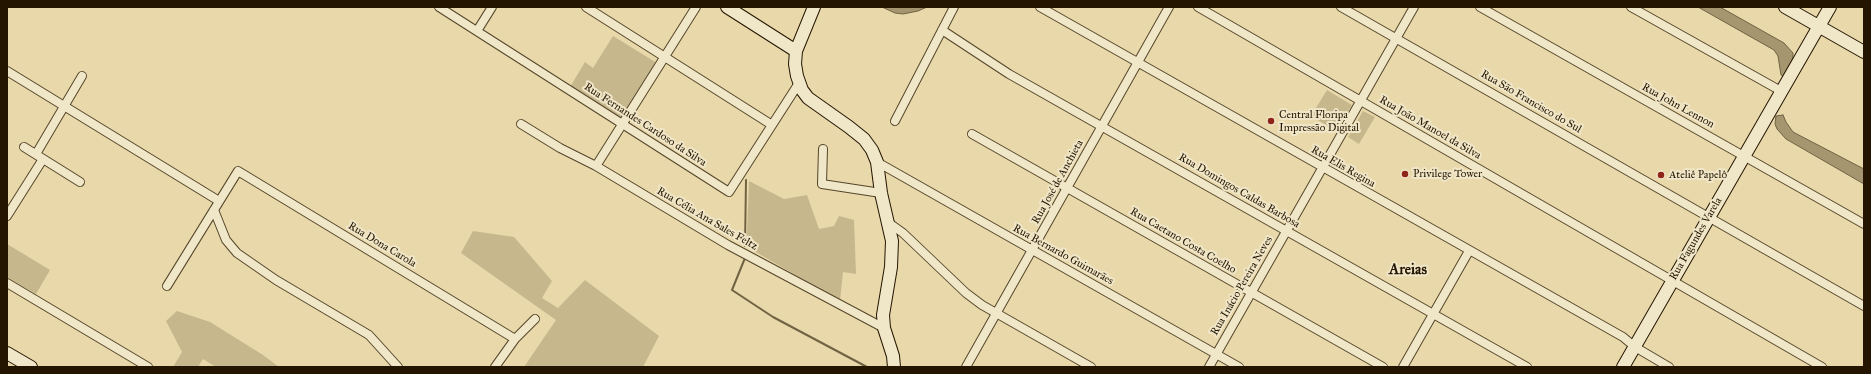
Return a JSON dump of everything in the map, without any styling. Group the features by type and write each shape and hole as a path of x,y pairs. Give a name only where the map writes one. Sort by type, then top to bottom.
{"street":[{"name":"Rua Fernandes Cardoso da Silva","path":"439,7 729,192 798,83"},
{"path":"477,31 492,7"},
{"path":"586,7 772,125"},
{"path":"596,166 696,7"},
{"path":"727,7 796,51"},
{"path":"814,7 796,51 795,64 798,83 813,103 864,139 872,150 877,162 880,193 892,241 892,260 883,307 884,328 893,356 894,367"},
{"path":"895,121 954,7"},
{"name":"Rua Elis Regina","path":"1040,7 1623,337 1634,347 1669,367"},
{"name":"Rua José de Anchieta","path":"966,367 1169,7"},
{"name":"Rua João Manoel da Silva","path":"1198,7 1822,367"},
{"name":"Rua São Francisco do Sul","path":"1341,7 1710,216 1864,306"},
{"name":"Rua Inácio Pereira Neves","path":"1209,367 1414,7"},
{"name":"Rua John Lennon","path":"1480,7 1864,224"},
{"path":"1631,7 1781,91"},
{"path":"1785,7 1864,52"},
{"name":"Rua Fagundes Varela","path":"1623,367 1830,7"},
{"name":"Rua Domingos Caldas Barbosa","path":"942,30 1004,70 1527,367"},
{"path":"7,71 219,201 167,286"},
{"path":"36,154 82,76"},
{"name":"Rua Célia Ana Sales Feltz","path":"521,124 560,148 596,166 728,244 884,328"},
{"name":"Rua Caetano Costa Coelho","path":"972,134 1383,367"},
{"path":"24,147 80,182"},
{"path":"823,148 822,184 880,193"},
{"path":"7,216 43,159"},
{"name":"Rua Bernardo Guimarães","path":"877,162 1239,367"},
{"name":"Rua Dona Carola","path":"219,201 238,171 515,339"},
{"path":"214,210 226,240 237,253 276,280 369,335 398,367"},
{"path":"888,223 903,233 966,293 996,314 1091,367"},
{"path":"1403,367 1469,251"},
{"path":"7,283 148,367"},
{"path":"495,367 515,339 535,319"},
{"path":"7,353 31,367"}],"shaded area":[{"path":"882,7 927,7 918,11 903,14 895,13"},
{"path":"1698,7 1720,7 1784,43 1793,53 1793,58 1783,76 1781,75 1778,56 1774,50"},
{"path":"613,36 657,63 622,119 570,87 585,62 593,68"},
{"path":"1327,90 1352,105 1336,131 1311,116"},
{"path":"1363,111 1375,117 1359,144 1348,137"},
{"path":"1783,115 1793,132 1864,169 1864,184 1786,139 1777,129 1775,124 1776,116"},
{"path":"749,181 784,199 807,195 819,229 834,226 839,216 854,220 856,274 843,272 840,301 749,248 747,234"},
{"path":"473,231 514,237 552,281 542,298 558,308 585,280 659,336 643,367 524,367 556,320 461,253"},
{"path":"7,244 50,270 36,294 7,277"},
{"path":"177,311 210,322 263,355 279,367 216,367 203,359 198,367 173,367 182,352 166,321"}],"waterway":[{"path":"745,246 746,180"},
{"path":"745,258 732,290 773,317 867,367"}],"place":[{"name":"Central Floripa Impressão Digital","path":"1271,121"},
{"name":"Privilege Tower","path":"1405,174"},
{"name":"Ateliê Papelô","path":"1661,175"}],"district":[{"name":"Areias","path":"1408,270"}]}
